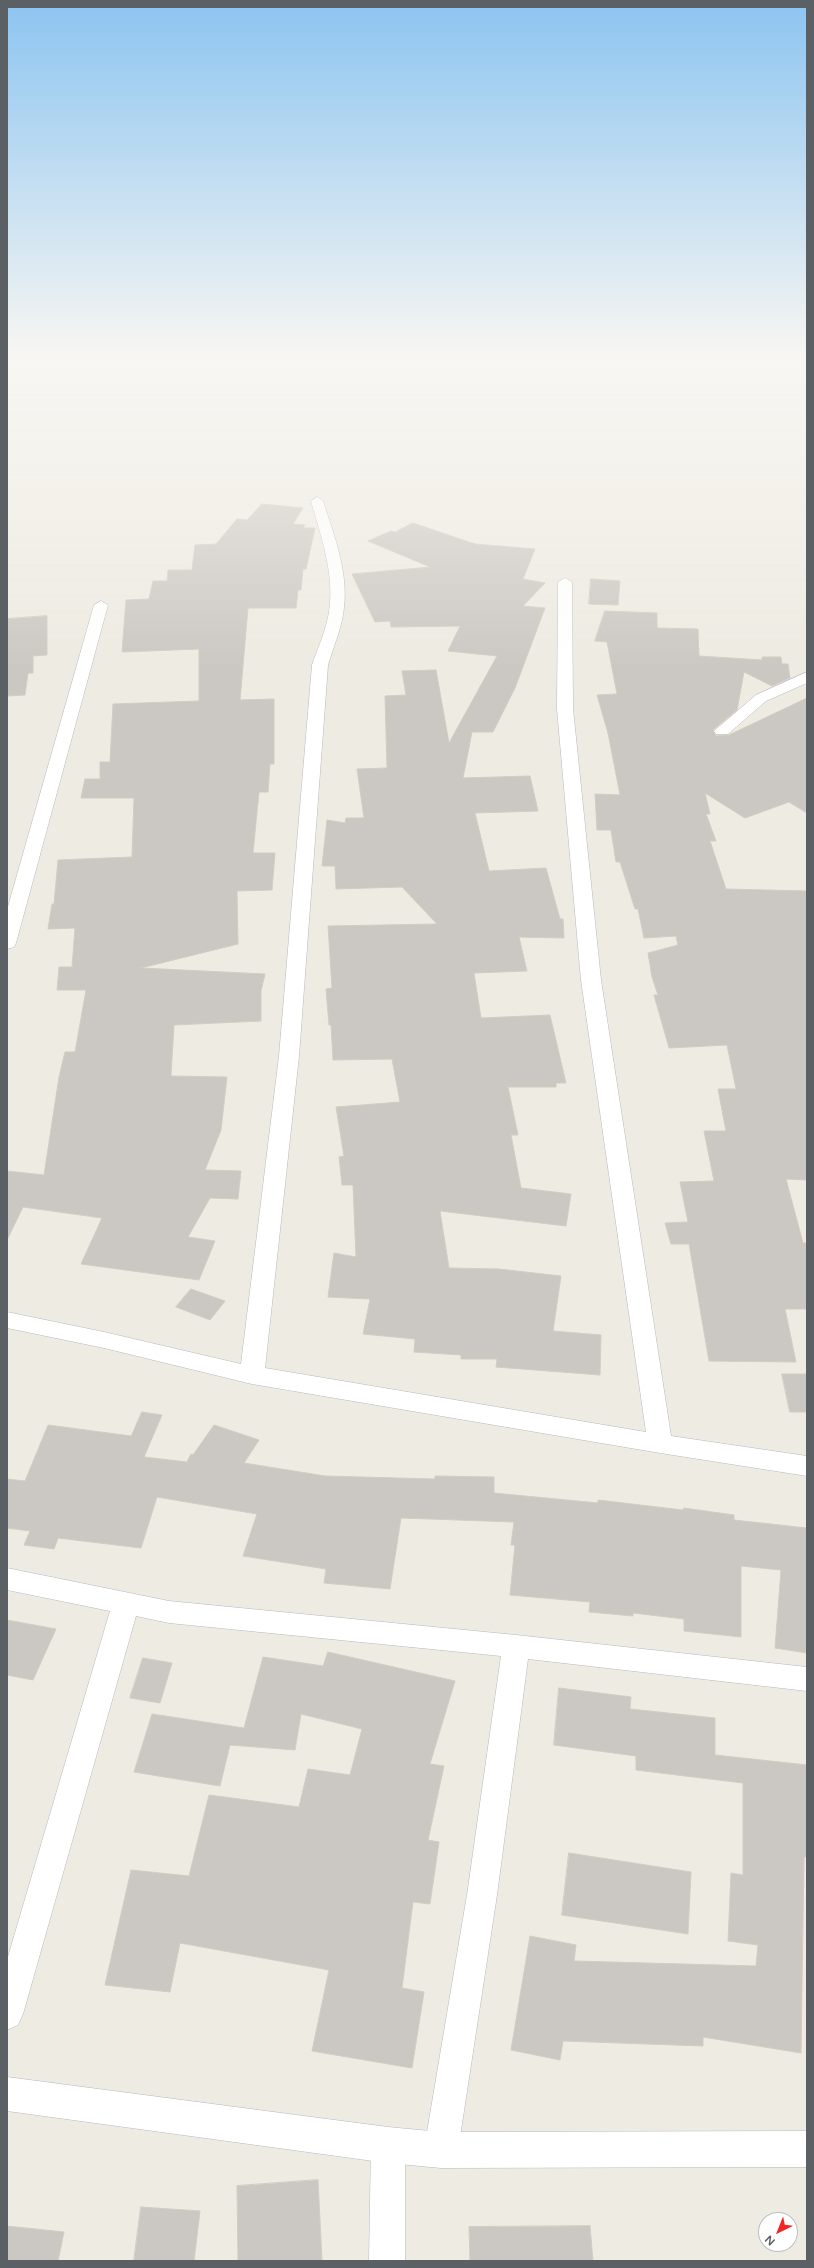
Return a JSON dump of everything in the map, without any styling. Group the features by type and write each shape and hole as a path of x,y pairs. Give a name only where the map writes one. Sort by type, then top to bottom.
{"street":[{"path":"252,1375 289,1056 320,665 338,601 339,588 330,544 317,502"},
{"path":"565,582 565,709 590,980 660,1444"},
{"path":"7,943 101,606"},
{"path":"722,731 761,698 807,677"},
{"path":"7,1320 104,1340 252,1375 660,1444 807,1466"},
{"path":"7,1579 169,1612 516,1646 807,1679"},
{"path":"7,2014 126,1604"},
{"path":"441,2150 482,1895 516,1646"},
{"path":"7,2094 388,2145 441,2150 807,2149"},
{"path":"387,2261 388,2145"}],"building":[{"path":"262,504 303,508 293,524 305,525 303,528 315,528 306,569 303,569 301,590 298,590 296,608 248,608 240,700 274,699 274,764 270,764 268,792 259,792 253,853 275,853 272,890 237,891 238,944 141,968 265,974 261,991 261,1021 174,1025 171,1076 227,1077 221,1130 205,1170 241,1171 238,1199 210,1198 188,1237 215,1241 199,1280 81,1264 102,1218 23,1207 7,1240 7,1171 44,1175 59,1077 65,1052 75,1052 86,990 57,990 59,967 72,967 75,928 48,929 52,904 54,904 58,860 132,857 134,798 81,798 85,779 100,779 100,762 110,762 113,704 199,701 199,649 122,652 126,600 149,599 153,581 167,581 168,570 192,570 195,545 216,544 237,519 247,520"},
{"path":"413,523 475,544 535,549 523,579 545,583 523,606 545,608 515,688 493,732 472,732 463,778 530,776 538,811 475,813 489,871 546,868 560,919 563,919 564,938 519,937 527,971 474,973 481,1018 550,1015 566,1083 556,1083 556,1087 508,1087 518,1135 511,1135 521,1188 571,1194 566,1226 440,1211 449,1268 499,1269 561,1276 553,1331 601,1335 600,1375 496,1367 497,1359 461,1359 461,1355 414,1352 415,1339 363,1334 370,1299 328,1297 334,1253 356,1257 353,1185 342,1185 339,1157 344,1156 336,1107 400,1102 392,1059 333,1060 331,1025 329,1025 326,989 332,988 328,926 437,924 402,887 336,889 335,866 322,866 327,820 345,823 346,818 364,818 357,769 387,768 385,696 406,695 402,671 436,670 449,743 497,656 448,651 460,626 391,627 390,621 375,622 352,574 430,567 368,541 391,531 395,532"},
{"path":"591,579 620,581 618,605 589,604"},
{"path":"605,611 657,613 657,628 698,629 699,656 762,660 762,657 781,657 782,664 788,664 790,678 772,686 744,672 737,710 713,730 716,736 729,735 807,698 807,813 789,802 745,818 705,793 710,814 706,814 716,841 710,841 726,889 807,891 807,1180 786,1179 803,1243 807,1243 807,1309 785,1309 796,1362 709,1361 689,1244 671,1244 665,1223 688,1222 680,1182 714,1181 704,1131 726,1131 718,1089 736,1089 727,1045 669,1048 654,995 658,995 652,977 648,953 678,945 676,936 644,938 638,909 635,909 620,862 616,862 611,830 597,830 595,794 620,795 608,733 597,695 617,694 607,642 595,641"},
{"path":"47,616 47,655 33,656 33,673 28,673 25,695 7,696 7,619"},
{"path":"191,1289 225,1301 210,1320 176,1307"},
{"path":"782,1374 807,1374 807,1412 790,1412"},
{"path":"142,1412 162,1415 144,1457 187,1462 191,1454 193,1455 214,1425 259,1440 244,1463 325,1476 435,1479 435,1476 494,1477 494,1493 598,1503 598,1500 683,1510 684,1508 734,1515 734,1520 807,1528 807,1653 775,1648 781,1570 741,1566 741,1637 684,1631 684,1619 633,1613 633,1616 589,1612 590,1602 510,1595 515,1545 511,1545 514,1522 401,1518 390,1589 324,1583 326,1569 243,1556 257,1514 157,1497 141,1548 58,1538 54,1549 24,1545 30,1531 7,1528 7,1479 25,1481 48,1425 131,1436"},
{"path":"7,1620 56,1629 33,1680 7,1675"},
{"path":"328,1652 455,1681 430,1764 444,1766 428,1840 439,1842 430,1904 413,1902 402,1988 424,1992 412,2068 312,2051 329,1970 180,1943 170,1992 105,1985 131,1870 189,1876 209,1795 299,1807 308,1769 350,1775 362,1729 301,1714 295,1750 230,1745 220,1786 134,1772 152,1714 244,1728 263,1657 323,1666"},
{"path":"143,1658 172,1663 160,1703 130,1698"},
{"path":"559,1688 631,1697 630,1709 715,1718 715,1755 807,1765 807,1857 804,1857 801,2053 703,2037 703,2046 563,2041 560,2060 511,2050 530,1936 576,1945 574,1961 756,1966 758,1945 728,1941 731,1873 743,1875 743,1783 636,1770 636,1756 554,1745"},
{"path":"569,1853 691,1872 688,1934 562,1915"},
{"path":"318,2180 322,2261 238,2261 237,2186"},
{"path":"141,2207 200,2211 194,2261 134,2261"},
{"path":"7,2226 64,2232 58,2261 7,2261"},
{"path":"590,2226 593,2261 470,2261 469,2227"}]}
